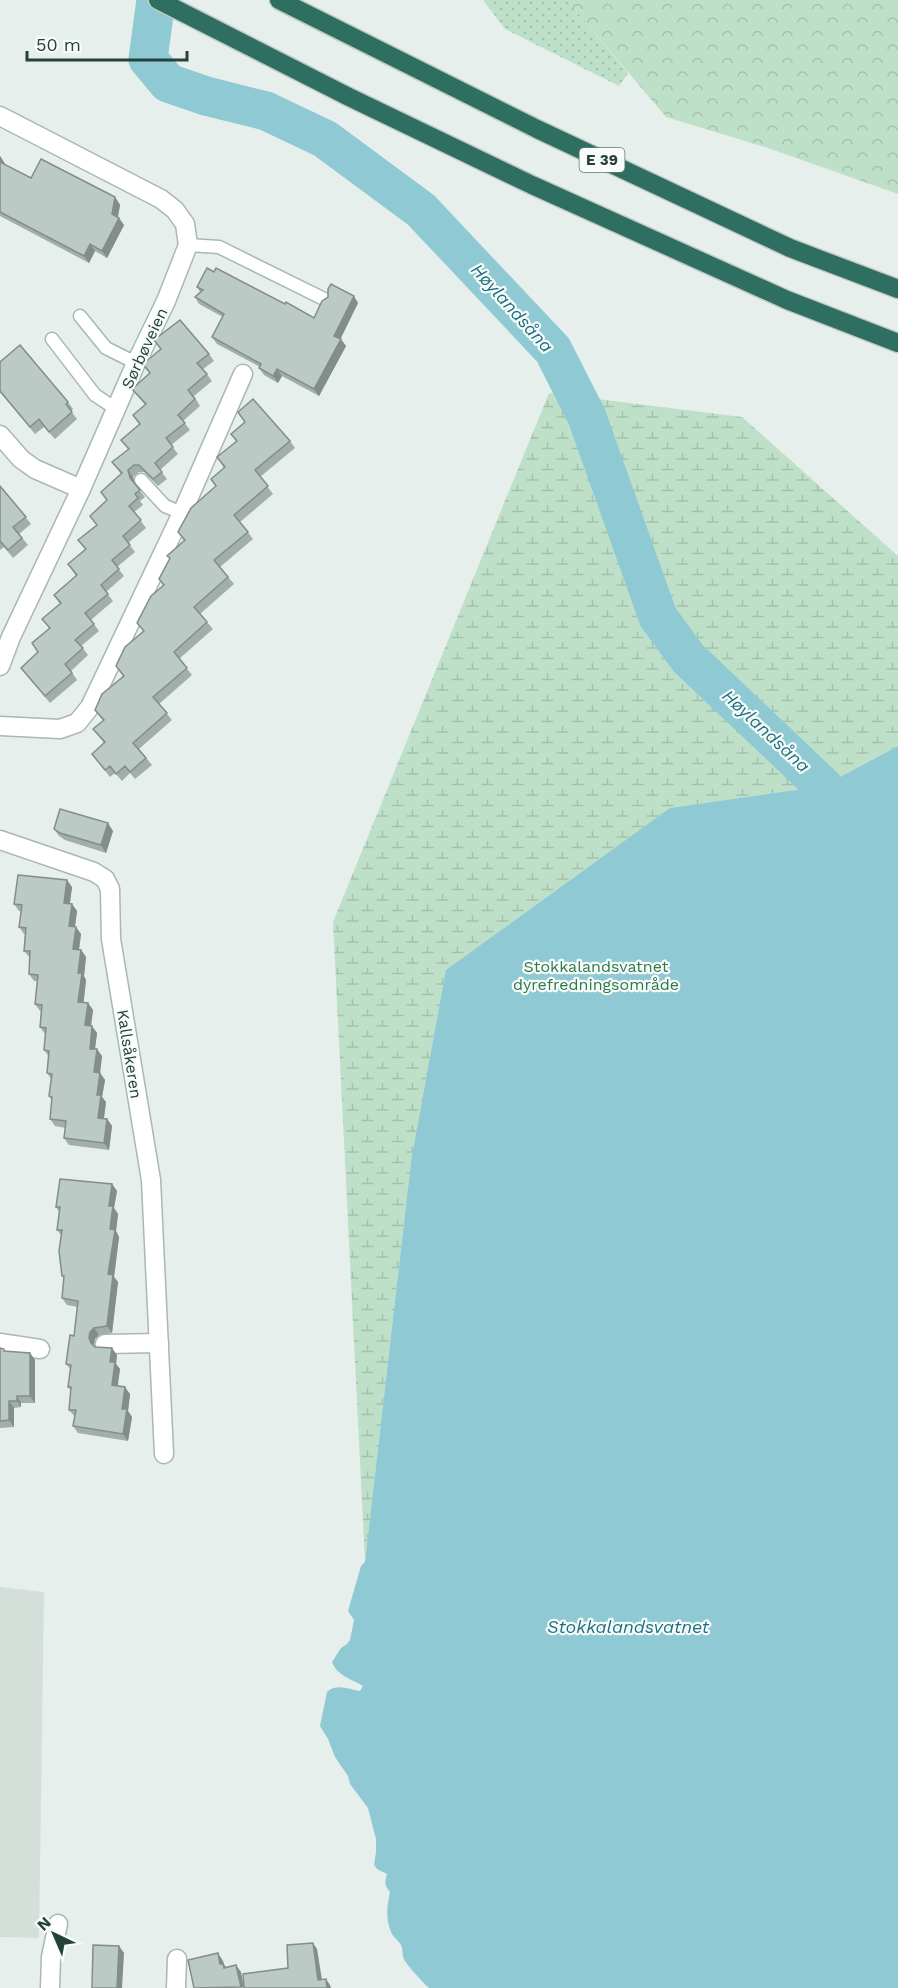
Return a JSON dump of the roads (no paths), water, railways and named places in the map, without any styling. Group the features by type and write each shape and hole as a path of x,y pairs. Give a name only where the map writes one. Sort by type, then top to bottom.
{"highway":[{"path":"158,0 302,73 542,189 787,300 898,343"},
{"name":"E 39","path":"279,0 537,129 790,248 898,289"}],"street":[{"path":"0,116 161,199 175,210 185,224 188,245"},
{"name":"Sørbøveien","path":"0,666 6,635 81,489 166,301 188,245"},
{"path":"0,726 60,729 77,723 90,708 182,513 243,374"},
{"path":"0,435 21,459 35,469 81,489"},
{"name":"Kallsåkeren","path":"0,840 94,872 105,879 110,889 111,939 151,1180 164,1454"},
{"path":"0,1343 40,1349"},
{"path":"105,1344 159,1343"},
{"path":"50,1988 51,1956 58,1924"},
{"path":"176,1988 177,1959"}],"lane":[{"path":"188,245 219,247 326,300"},
{"path":"80,316 106,348 136,363"},
{"path":"52,339 95,395 116,409"},
{"path":"141,480 165,506 182,513"}],"water":[{"name":"Stokkalandsvatnet","path":"898,746 898,1988 429,1988 405,1961 401,1945 390,1929 387,1913 390,1892 386,1883 387,1874 374,1865 376,1839 368,1808 350,1784 348,1776 335,1757 320,1726 327,1692 338,1687 360,1691 363,1686 337,1671 332,1662 341,1648 350,1640 354,1620 348,1611 361,1566 365,1562 411,1162 446,970 670,808 823,786"}],"waterway":[{"name":"Høylandsåna","path":"156,0 148,59 168,83 206,96 266,111 325,139 421,210 553,350 587,417 658,617 688,658 823,786"}],"park label":[{"name":"Stokkalandsvatnet dyrefredningsområde","path":"596,975"}]}
